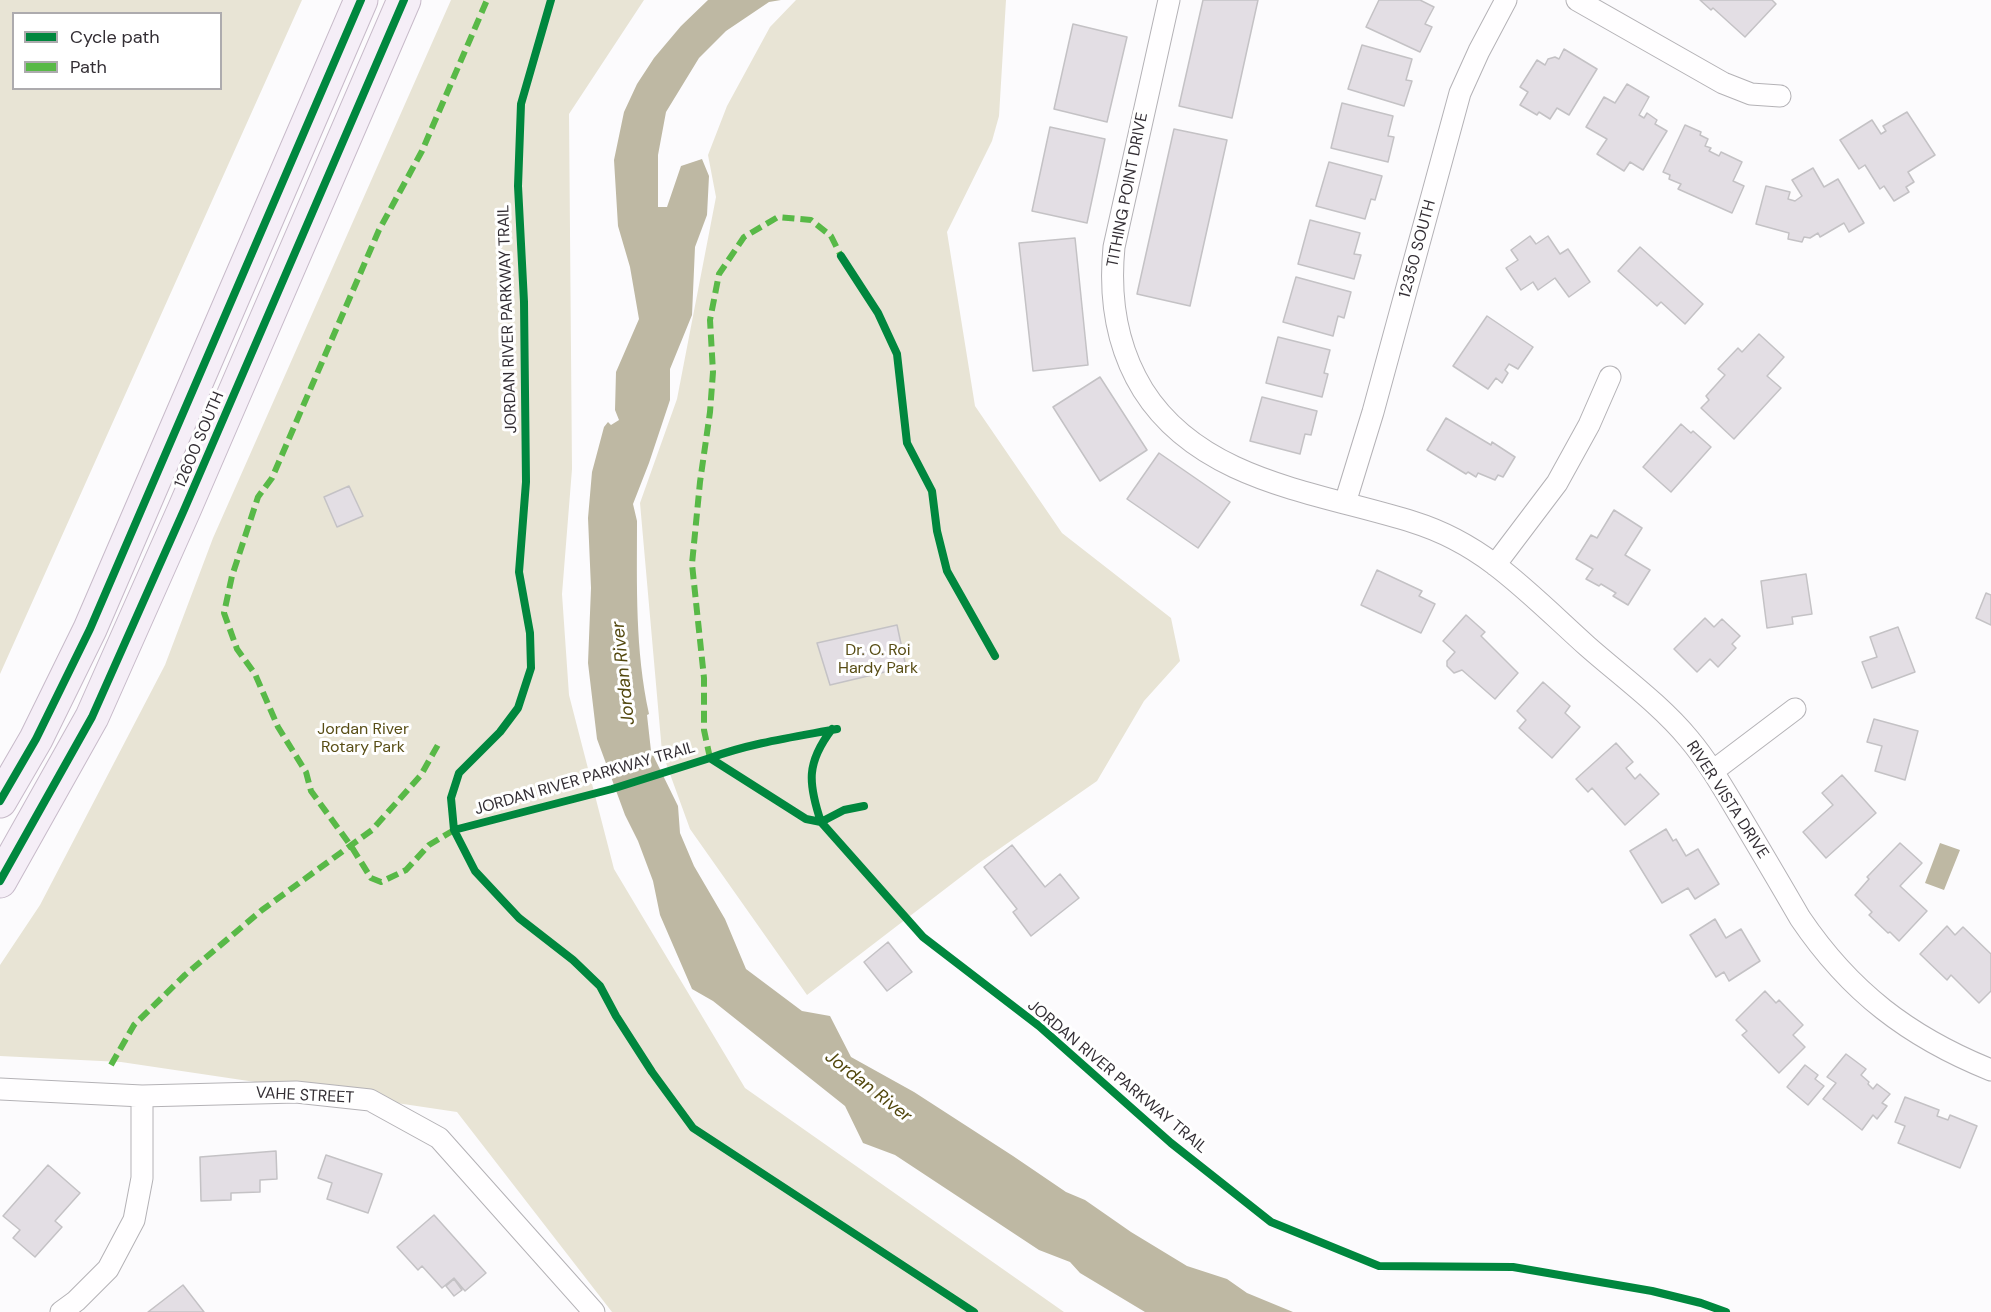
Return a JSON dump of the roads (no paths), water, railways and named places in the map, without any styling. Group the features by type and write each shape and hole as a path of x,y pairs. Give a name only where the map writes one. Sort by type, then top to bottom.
{"main road":[{"name":"12600 SOUTH","path":"0,801 36,739 90,629 361,0"},
{"name":"12600 SOUTH","path":"0,881 92,717 194,489 404,0"}],"street":[{"name":"TITHING POINT DRIVE","path":"1169,0 1114,247 1112,293 1114,316 1123,349 1137,380 1151,401 1185,438 1205,452 1227,464 1270,481 1345,504"},
{"name":"12350 SOUTH","path":"1345,504 1373,412 1460,93 1506,0"},
{"path":"1577,0 1723,83 1751,94 1780,96"},
{"path":"1495,565 1557,483 1589,425 1610,376"},
{"name":"RIVER VISTA DRIVE","path":"1345,504 1424,526 1454,539 1495,565 1660,710 1689,739 1713,771 1800,918 1832,962 1871,1000 1908,1028 1939,1047 1991,1070"},
{"path":"1713,771 1795,710"},
{"name":"VAHE STREET","path":"0,1089 142,1096 296,1092 370,1100 439,1138 594,1312"},
{"path":"61,1312 76,1301 108,1269 134,1220 142,1178 142,1096"}],"water":[{"name":"Jordan River","path":"708,0 781,0 769,2 726,31 699,58 666,112 658,155 658,207 667,207 681,166 702,159 709,176 707,215 695,247 692,315 670,369 670,400 633,504 637,521 639,642 649,714 647,715 651,751 678,806 680,833 694,866 725,919 746,969 802,1011 830,1016 851,1057 914,1092 1066,1192 1085,1200 1131,1232 1187,1266 1227,1279 1247,1293 1293,1312 1145,1312 1080,1273 1070,1262 1039,1250 895,1155 863,1143 845,1106 713,1001 692,989 660,915 653,881 638,841 625,815 597,739 588,663 591,588 588,518 592,472 604,427 608,422 611,425 619,420 615,410 616,372 639,319 630,267 618,226 614,160 624,112 637,84 654,58 681,26"},
{"path":"1940,843 1960,850 1944,890 1925,883"}],"park label":[{"name":"Dr. O. Roi Hardy Park","path":"878,660"},
{"name":"Jordan River Rotary Park","path":"363,739"}]}
